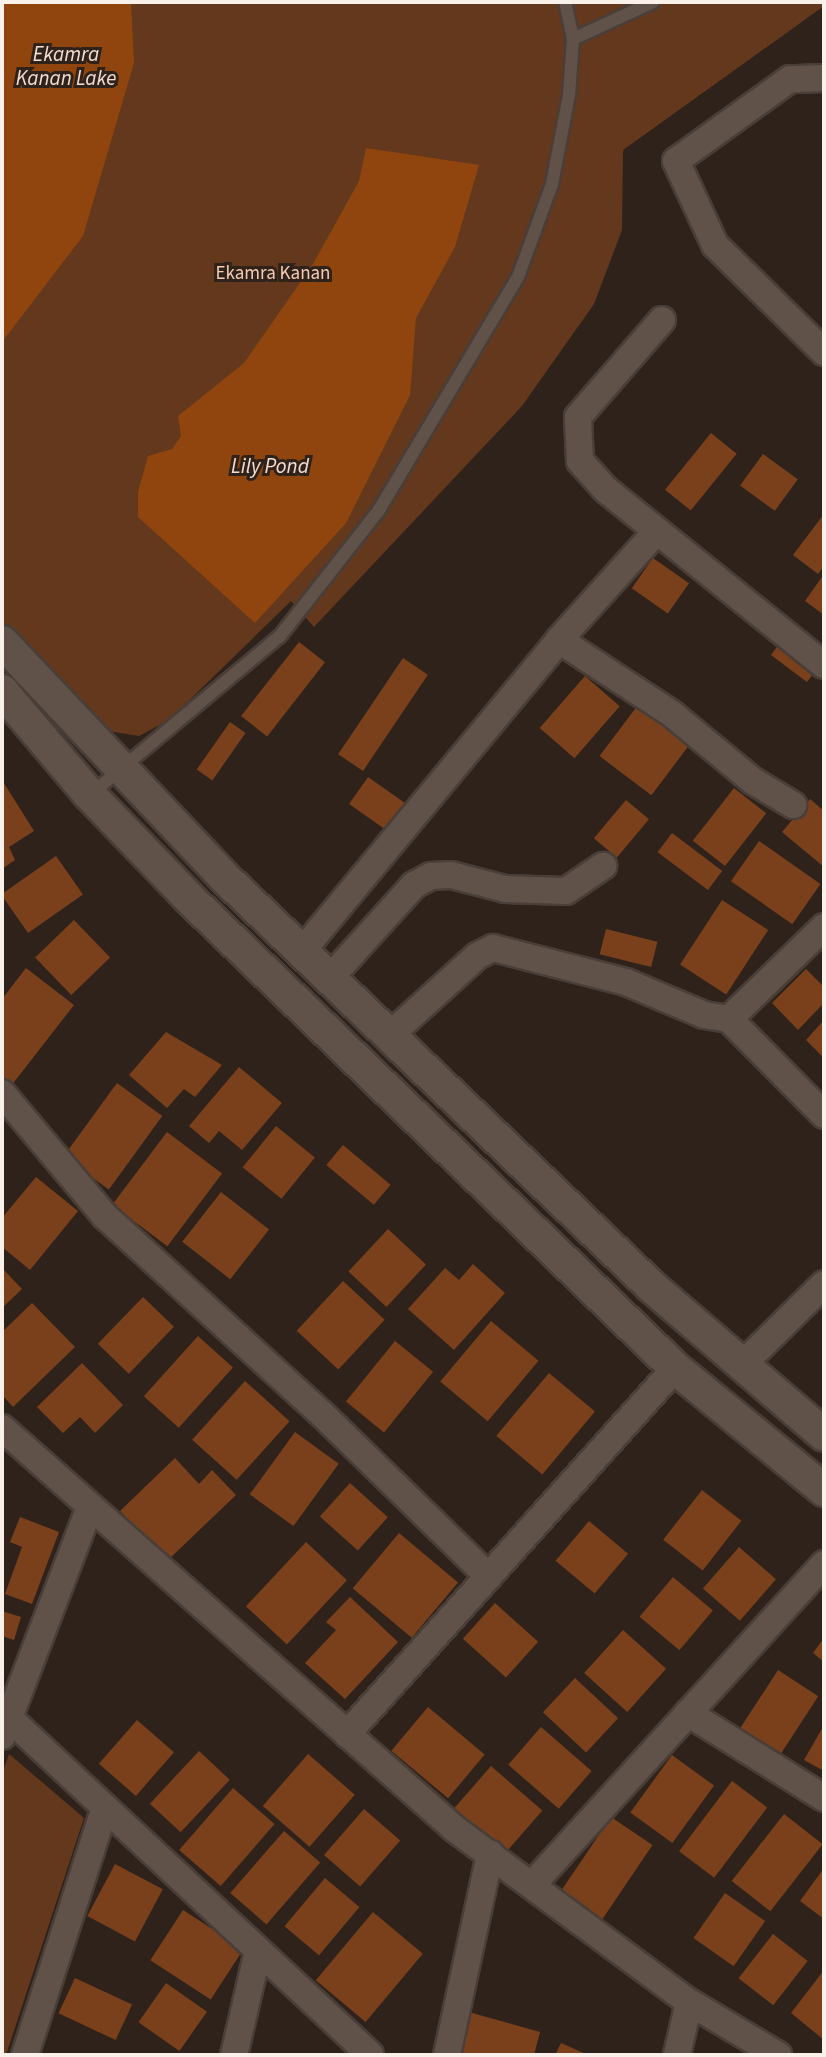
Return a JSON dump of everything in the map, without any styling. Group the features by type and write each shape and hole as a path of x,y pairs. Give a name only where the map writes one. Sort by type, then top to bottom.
{"street":[{"path":"824,78 790,79 676,161 715,245 824,352"},
{"path":"662,320 578,417 575,430 580,461 605,489 824,665"},
{"path":"302,951 558,640 657,531"},
{"path":"558,640 672,714 753,781 793,805"},
{"path":"2,642 122,769 302,951 651,1286 824,1435"},
{"path":"2,691 90,795 188,897 675,1368 824,1490"},
{"path":"330,978 414,885 431,876 451,875 505,889 566,891 603,866"},
{"path":"729,1019 818,943"},
{"path":"390,1035 477,957 493,948 626,982 704,1015 729,1019 824,1115"},
{"path":"2,1093 105,1216 322,1414 489,1577"},
{"path":"741,1365 824,1284"},
{"path":"347,1734 675,1368"},
{"path":"2,1428 89,1509 347,1734 490,1854 689,2001 778,2055"},
{"path":"89,1509 5,1727 105,1808 370,2055"},
{"path":"532,1885 824,1564"},
{"path":"688,1713 824,1798"},
{"path":"25,2055 105,1808"},
{"path":"447,2055 490,1854"},
{"path":"234,2055 258,1951"},
{"path":"677,2055 689,2001"}],"lane":[{"path":"90,795 280,636 379,510 518,277 552,184 569,95 573,39 565,2"},
{"path":"573,39 653,2"}],"green space":[{"name":"Ekamra Kanan","path":"2,2 824,2 824,6 623,150 622,230 594,304 522,406 314,627 291,601 169,720 139,736 114,732 84,719 2,655"},
{"path":"9,1754 84,1818 6,2055 2,2055 2,1774"}],"water":[{"name":"Ekamra Kanan Lake","path":"2,2 131,2 134,63 83,236 2,342"},
{"name":"Lily Pond","path":"366,148 479,165 455,247 416,318 410,395 346,523 255,623 138,517 138,492 148,456 172,449 181,436 178,416 244,363 313,264 359,181"}],"building":[{"path":"711,433 737,454 691,510 665,490"},
{"path":"763,454 798,479 775,511 740,486"},
{"path":"824,514 824,566 818,574 793,555"},
{"path":"653,558 689,583 668,614 632,588"},
{"path":"824,574 824,615 805,601"},
{"path":"299,642 325,662 267,736 241,716"},
{"path":"780,643 816,670 807,682 771,655"},
{"path":"403,658 428,675 363,771 338,754"},
{"path":"585,676 620,706 574,758 540,728"},
{"path":"638,705 690,744 651,795 599,756"},
{"path":"230,722 246,733 212,780 197,770"},
{"path":"368,777 409,806 390,833 349,804"},
{"path":"2,780 34,831 9,847 15,860 2,869"},
{"path":"734,788 766,813 725,866 693,841"},
{"path":"810,799 824,811 824,867 782,832"},
{"path":"626,800 649,819 617,858 594,838"},
{"path":"672,833 722,871 708,890 658,852"},
{"path":"759,841 820,884 792,924 731,881"},
{"path":"56,856 83,895 28,933 2,894"},
{"path":"722,900 768,930 726,995 680,965"},
{"path":"74,920 110,957 71,995 35,958"},
{"path":"606,929 657,942 651,967 600,954"},
{"path":"26,968 74,1005 11,1086 2,1079 2,999"},
{"path":"806,969 824,987 824,1003 798,1030 772,1003"},
{"path":"824,1020 824,1058 806,1040"},
{"path":"166,1032 222,1065 195,1097 184,1089 167,1108 129,1075"},
{"path":"239,1067 282,1103 242,1150 219,1131 209,1143 189,1126"},
{"path":"117,1083 162,1116 109,1190 64,1157"},
{"path":"276,1126 315,1157 282,1199 243,1167"},
{"path":"167,1132 222,1174 167,1246 112,1205"},
{"path":"343,1145 390,1185 374,1205 326,1165"},
{"path":"36,1177 78,1211 30,1270 2,1247 2,1218"},
{"path":"221,1192 269,1230 230,1279 182,1242"},
{"path":"388,1229 426,1264 386,1307 348,1271"},
{"path":"473,1264 505,1293 454,1350 408,1309 445,1268 459,1280"},
{"path":"2,1268 22,1289 2,1308"},
{"path":"343,1281 385,1320 338,1370 297,1331"},
{"path":"143,1297 174,1327 129,1374 98,1344"},
{"path":"32,1303 75,1347 13,1407 2,1395 2,1332"},
{"path":"491,1321 538,1361 488,1421 440,1382"},
{"path":"198,1336 233,1367 179,1428 144,1396"},
{"path":"395,1341 433,1372 384,1432 346,1402"},
{"path":"82,1363 123,1405 95,1433 80,1417 63,1433 37,1407"},
{"path":"549,1373 595,1412 542,1474 496,1436"},
{"path":"245,1381 290,1421 237,1480 192,1440"},
{"path":"295,1432 339,1464 293,1526 250,1494"},
{"path":"175,1458 199,1484 212,1470 236,1495 167,1561 120,1511"},
{"path":"350,1483 388,1517 358,1551 320,1516"},
{"path":"702,1490 741,1521 703,1570 663,1540"},
{"path":"20,1517 59,1532 32,1604 5,1594 22,1547 10,1542"},
{"path":"589,1521 628,1554 595,1594 556,1561"},
{"path":"399,1533 458,1582 412,1638 353,1588"},
{"path":"306,1542 347,1580 287,1645 246,1606"},
{"path":"739,1547 776,1579 740,1621 703,1589"},
{"path":"673,1577 713,1610 679,1650 640,1617"},
{"path":"350,1597 398,1642 345,1699 305,1663 336,1630 326,1622"},
{"path":"495,1603 538,1642 506,1677 463,1639"},
{"path":"2,1611 21,1617 14,1640 2,1636"},
{"path":"623,1630 666,1669 627,1712 584,1673"},
{"path":"824,1638 824,1662 813,1653"},
{"path":"778,1670 818,1696 781,1754 740,1728"},
{"path":"575,1678 618,1718 586,1753 543,1712"},
{"path":"428,1707 485,1755 448,1798 391,1751"},
{"path":"137,1720 174,1752 136,1796 99,1764"},
{"path":"824,1725 824,1771 804,1760"},
{"path":"541,1727 592,1771 559,1809 508,1765"},
{"path":"199,1751 230,1780 181,1832 150,1804"},
{"path":"308,1754 355,1795 310,1847 263,1806"},
{"path":"672,1755 714,1786 672,1843 630,1812"},
{"path":"491,1766 542,1811 505,1854 454,1809"},
{"path":"732,1781 767,1807 714,1878 679,1851"},
{"path":"233,1788 275,1824 221,1886 179,1850"},
{"path":"364,1809 400,1840 360,1887 324,1855"},
{"path":"784,1814 823,1844 770,1911 732,1881"},
{"path":"611,1817 652,1845 602,1920 561,1892"},
{"path":"284,1831 320,1862 266,1924 230,1893"},
{"path":"115,1864 163,1889 135,1941 87,1916"},
{"path":"824,1868 824,1919 800,1901"},
{"path":"325,1878 359,1907 319,1955 285,1926"},
{"path":"725,1893 765,1921 734,1966 693,1938"},
{"path":"183,1910 243,1949 211,2000 150,1960"},
{"path":"373,1912 423,1954 366,2022 316,1980"},
{"path":"773,1934 808,1961 773,2005 739,1978"},
{"path":"824,1970 824,2040 791,2013"},
{"path":"75,1978 132,2005 116,2040 59,2013"},
{"path":"166,1983 207,2012 179,2051 138,2022"},
{"path":"465,2011 540,2032 534,2055 453,2053"},
{"path":"561,2043 588,2055 555,2055"}]}
